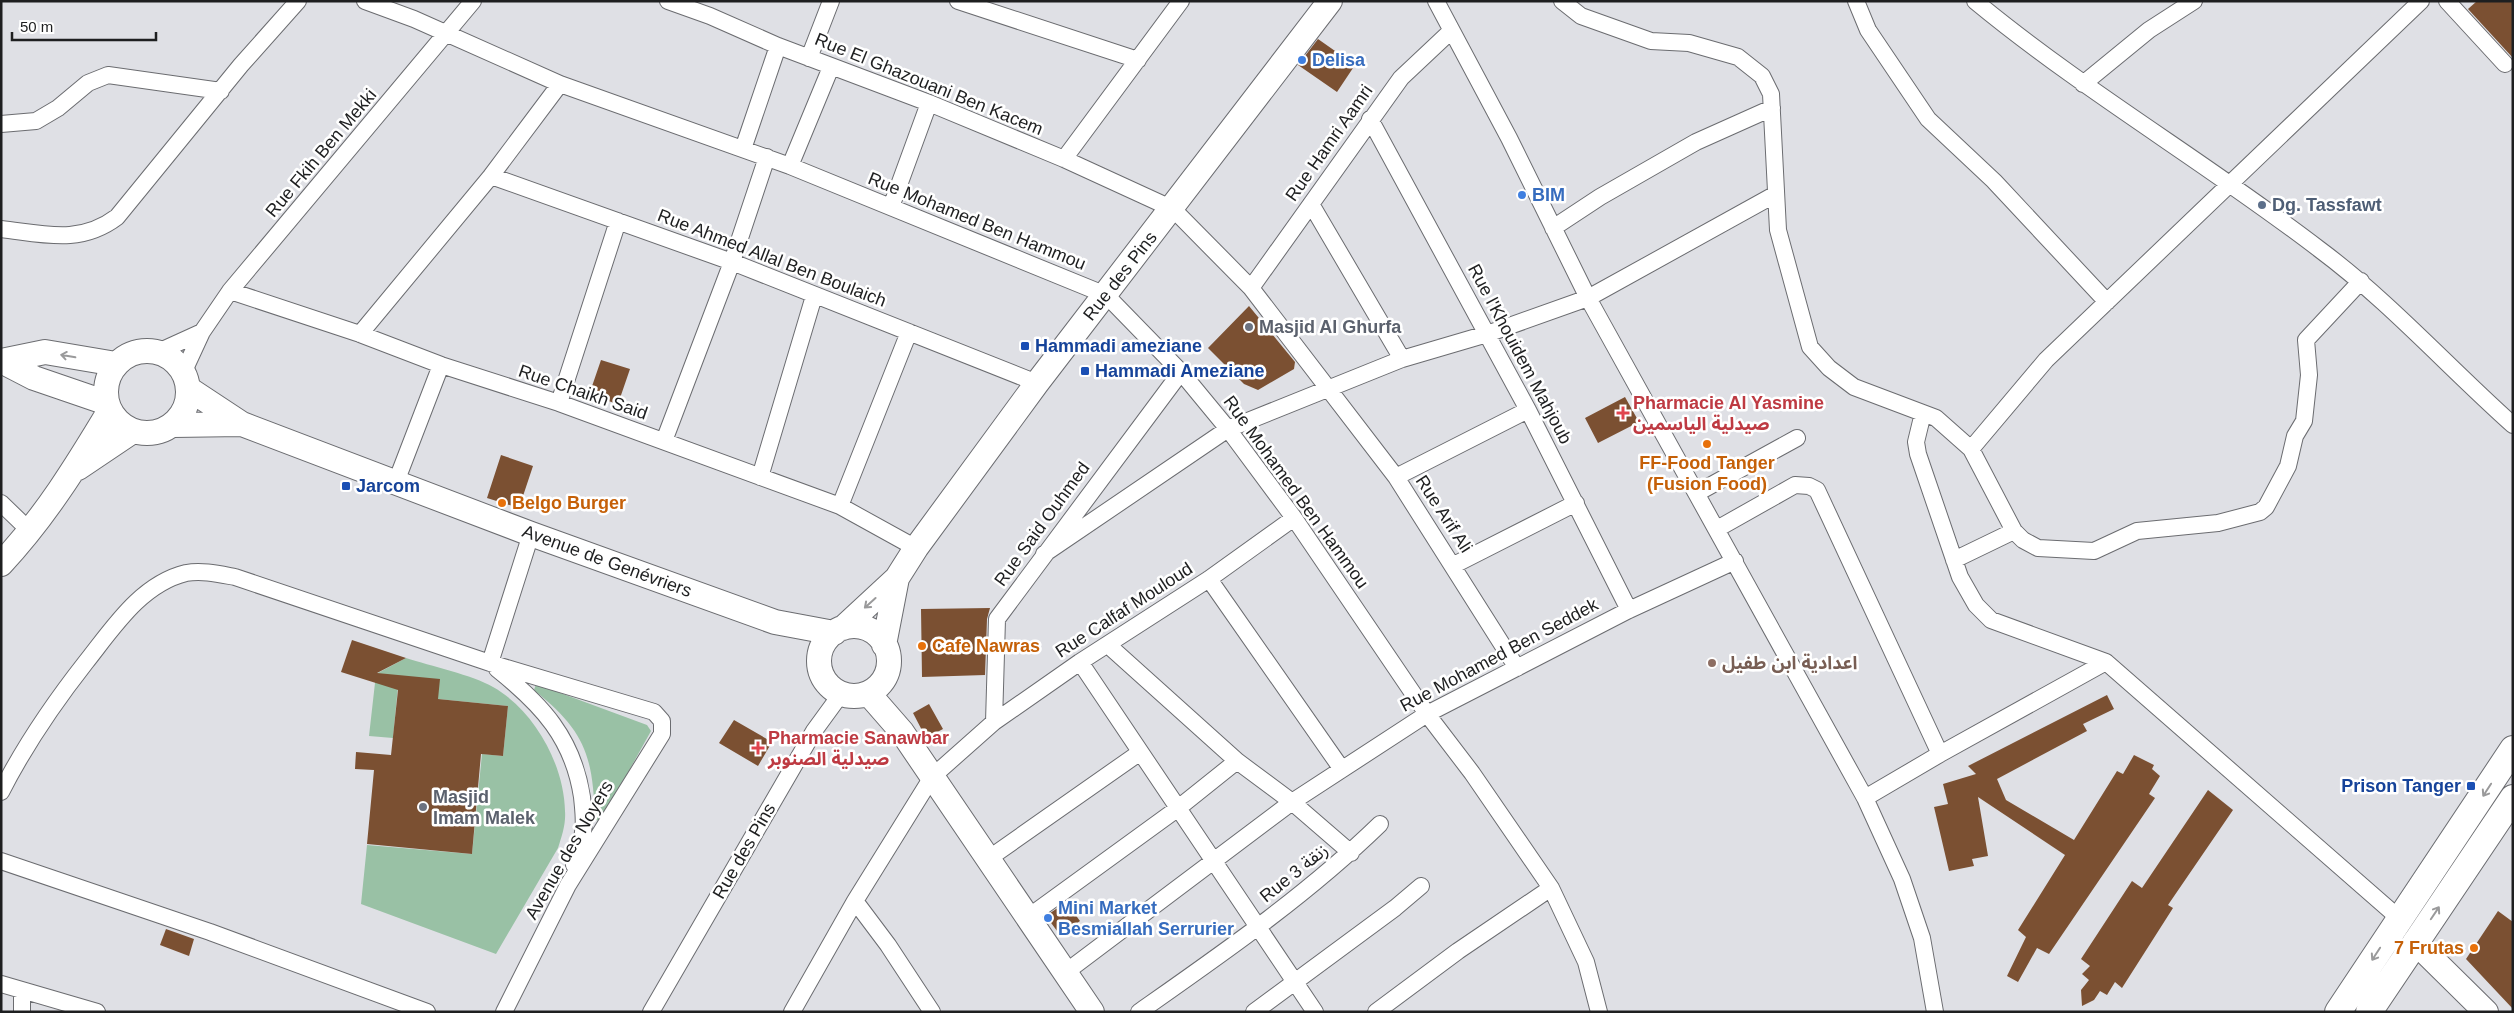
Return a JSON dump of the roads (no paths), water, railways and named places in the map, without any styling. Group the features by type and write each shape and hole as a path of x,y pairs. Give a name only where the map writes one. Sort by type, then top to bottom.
{"main road":[{"path":"2338,1012 2513,749"},
{"path":"2369,1012 2513,798"}],"street":[{"path":"1,229 63,237 86,234 104,228 117,218 132,202 221,91 298,1"},
{"name":"Rue Mohamed Ben Hammou","path":"365,1 414,19 560,84 790,166 1106,295 1181,372 1228,429 1294,518 1427,714 1472,773 1551,888 1586,962 1599,1012"},
{"name":"Rue Fkih Ben Mekki","path":"186,380 202,332 230,291 473,1"},
{"name":"Rue El Ghazouani Ben Kacem","path":"668,1 710,16 778,46 929,104 1064,159 1172,209"},
{"path":"809,58 831,1"},
{"path":"958,1 1138,60"},
{"path":"1064,159 1181,1"},
{"name":"Rue des Pins","path":"838,630 897,578 916,548 1037,383 1330,1"},
{"path":"1436,1 1508,138 1588,298 1718,529 1865,798 1902,879 1922,938 1935,1012"},
{"path":"1562,1 1650,41 1689,43 1738,57 1762,76 1771,94 1778,230 1810,347 1828,368 1854,387 1936,418 1971,449 2014,531 2023,540 2038,548 2094,551 2137,531 2218,523 2260,512 2266,506 2288,466 2295,436 2304,421 2309,375 2306,340 2360,281"},
{"path":"1856,1 1868,30 1928,119 1994,180 2107,302"},
{"path":"1975,1 2019,38 2229,184 2360,281 2513,425"},
{"path":"2083,84 2149,30 2194,1"},
{"path":"1971,449 2046,360 2421,1"},
{"path":"2447,1 2505,64"},
{"name":"Rue Hamri Aamri","path":"1251,288 1401,78 1451,31"},
{"path":"743,148 778,46"},
{"path":"790,166 831,67"},
{"path":"1,124 36,121 54,111 88,83 108,75 221,91"},
{"path":"360,334 491,176 560,84"},
{"path":"891,207 929,104"},
{"path":"1553,228 1600,197 1696,142 1772,108"},
{"name":"Rue l'Khouidem Mahjoub","path":"1370,119 1528,410 1629,610"},
{"path":"664,441 732,262 767,158"},
{"name":"Rue Ahmed Allal Ben Boulaich","path":"491,176 732,262 1037,383"},
{"path":"1044,554 1228,429 1402,359 1487,334 1588,298 1776,194"},
{"path":"1311,204 1402,359"},
{"name":"Rue Arif Ali","path":"1172,209 1251,288 1330,388 1396,476 1454,565 1517,668"},
{"path":"559,403 618,221"},
{"name":"Rue Chaikh Said","path":"230,291 360,334 441,366 559,403 840,506 916,548"},
{"path":"760,477 814,296"},
{"path":"158,352 202,332"},
{"path":"840,506 909,332"},
{"path":"143,350 158,352 177,363 186,380 187,402 182,415 173,425 152,433 133,431 122,425 108,407 105,389 108,376 116,364 128,355 143,350"},
{"path":"1,361 45,352 116,364"},
{"path":"1,361 34,378 108,407"},
{"path":"396,482 441,366"},
{"name":"Rue Said Ouhmed","path":"994,722 997,619 1181,372"},
{"name":"Avenue de Genévriers","path":"186,380 242,424 531,534 775,622 838,630"},
{"path":"1,564 31,532 73,472 108,407"},
{"path":"1396,476 1528,410"},
{"path":"1923,413 1916,442 1918,454 1960,577 1976,605 1991,620 2106,662 2400,919"},
{"name":"Avenue de Genévriers","path":"173,425 242,424"},
{"path":"73,472 133,431"},
{"path":"1698,493 1797,438"},
{"path":"1718,529 1796,485 1809,486 1818,490 1940,754"},
{"path":"1,503 31,532"},
{"path":"1454,565 1576,503"},
{"name":"Rue Calfaf Mouloud","path":"792,1012 855,901 932,778 994,722 1080,662 1209,579 1294,518"},
{"path":"1954,560 2014,531"},
{"path":"490,663 531,534"},
{"name":"Rue Mohamed Ben Seddek","path":"1066,972 1292,802 1341,768 1427,714 1629,610 1735,561"},
{"path":"1,792 17,761 51,706 121,617 147,593 167,580 194,573 209,572 235,576 490,663 521,687 561,732 580,783 584,831 568,885"},
{"name":"Rue des Pins","path":"884,645 897,578"},
{"path":"1209,579 1341,768"},
{"name":"Avenue de Genévriers","path":"775,622 819,657"},
{"path":"862,628 879,637 884,645 888,656 888,667 884,678 868,693 850,696 841,694 827,683 822,675 819,657 827,639 838,630 862,628"},
{"path":"1108,645 1237,761 1292,802 1351,853"},
{"path":"1080,662 1315,1012"},
{"path":"1865,798 2106,662"},
{"name":"Avenue des Noyers","path":"490,663 654,712 662,720 662,734 568,885 504,1012"},
{"path":"868,693 902,732 1092,1012"},
{"name":"Rue des Pins","path":"651,1012 814,731 841,694"},
{"path":"988,859 1139,752"},
{"path":"1027,918 1178,809 1237,761"},
{"name":"Rue 3 زنقة","path":"1139,1012 1258,928 1351,853 1380,824"},
{"path":"1,861 210,932 428,1012"},
{"path":"1254,1012 1395,908 1421,886"},
{"path":"1376,1012 1458,951 1551,888"},
{"path":"855,901 888,945 932,1012"},
{"path":"2415,942 2486,1012"},
{"path":"1,984 97,1012"},
{"path":"22,991 22,1012"}],"place":[{"name":"Delisa","path":"1302,60"},
{"name":"BIM","path":"1522,195"},
{"name":"Dg. Tassfawt","path":"2262,205"},
{"name":"Masjid Al Ghurfa","path":"1249,327"},
{"name":"Hammadi ameziane","path":"1025,346"},
{"name":"Hammadi Ameziane","path":"1085,371"},
{"name":"Pharmacie Al Yasmine صيدلية الياسمين","path":"1623,413"},
{"name":"FF-Food Tanger (Fusion Food)","path":"1707,444"},
{"name":"Jarcom","path":"346,486"},
{"name":"Belgo Burger","path":"502,503"},
{"name":"Cafe Nawras","path":"922,646"},
{"name":"اعدادية ابن طفيل","path":"1712,663"},
{"name":"Pharmacie Sanawbar صيدلية الصنوبر","path":"758,748"},
{"name":"Prison Tanger","path":"2471,786"},
{"name":"Masjid Imam Malek","path":"423,807"},
{"name":"Mini Market Besmiallah Serrurier","path":"1048,918"},
{"name":"7 Frutas","path":"2474,948"}]}
